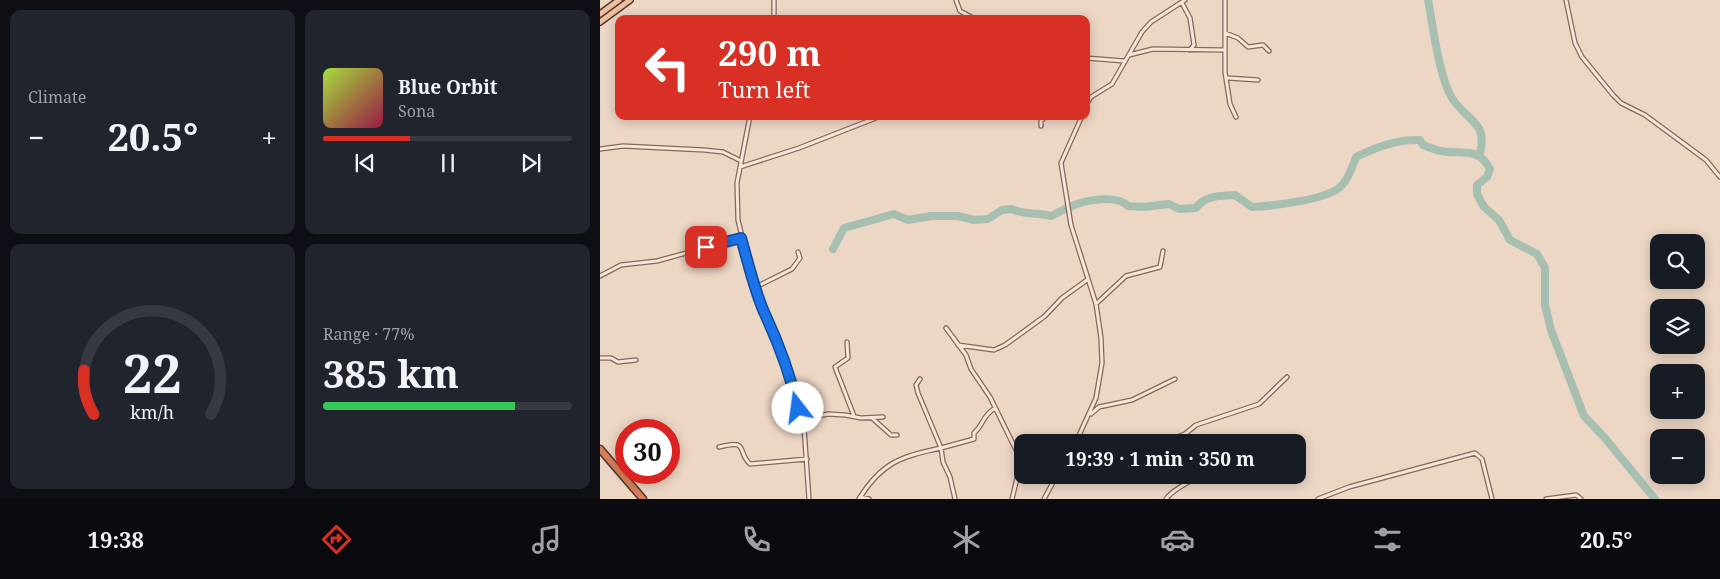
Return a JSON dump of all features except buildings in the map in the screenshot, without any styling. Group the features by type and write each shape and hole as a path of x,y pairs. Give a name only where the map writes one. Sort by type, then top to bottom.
{"highway":[{"path":"600,449 643,499"}],"main road":[{"path":"600,14 619,0"},
{"path":"600,22 630,0"}],"street":[{"path":"774,0 774,15"},
{"path":"956,0 960,11 968,15"},
{"path":"1225,0 1224,50 1230,104 1236,117"},
{"path":"1566,0 1575,43 1582,57 1612,95 1621,103 1645,115 1706,160 1720,177"},
{"path":"1090,99 1112,84 1142,32 1151,22 1183,1 1190,18 1194,39 1194,45 1190,51"},
{"path":"1225,33 1238,38 1248,46 1264,45 1269,51"},
{"path":"1128,55 1153,49 1224,50"},
{"path":"1090,58 1124,61"},
{"path":"1228,78 1258,80"},
{"path":"749,120 736,193 741,238 764,311 775,332 785,360 802,419 809,499"},
{"path":"740,167 799,148 871,120"},
{"path":"1041,126 1042,120"},
{"path":"1080,120 1061,163 1071,225 1096,304 1101,338 1099,386 1091,414 1080,434"},
{"path":"600,149 623,146 704,150 724,152 741,161"},
{"path":"600,276 621,265 657,261 741,238"},
{"path":"756,287 795,266 800,258 798,252"},
{"path":"1096,304 1126,276 1160,267 1163,252"},
{"path":"957,344 994,350 1005,345 1045,316 1062,298 1083,285 1087,280"},
{"path":"946,328 966,355 971,369 995,408 1014,446"},
{"path":"847,342 848,358 835,367 854,416"},
{"path":"600,358 611,358 618,362 636,360"},
{"path":"1185,434 1196,425 1259,404 1287,377"},
{"path":"920,379 916,385 918,392 941,448 943,462 950,477 955,499"},
{"path":"1091,414 1100,407 1132,400 1175,379"},
{"path":"860,498 887,466 917,453 974,439 974,433 979,429 986,414 995,408"},
{"path":"802,419 828,414 872,418 883,417"},
{"path":"872,418 891,435 897,435"},
{"path":"719,447 733,443 738,445 750,464 807,459"},
{"path":"1318,499 1349,487 1474,453 1482,459 1492,499"},
{"path":"1012,499 1017,484"},
{"path":"1044,499 1052,484"},
{"path":"1166,499 1174,490 1188,484"},
{"path":"1546,499 1576,495 1581,499"},
{"path":"860,498 869,499"}],"waterway":[{"path":"1428,0 1443,77 1452,98 1479,129 1482,136 1479,156"},
{"path":"1070,207 1092,200 1109,199 1123,202 1128,206 1144,207 1169,204 1179,209 1196,208 1209,198 1235,195 1252,207 1284,204 1322,196 1339,188 1349,174 1356,157 1387,144 1420,140 1423,145 1439,151 1474,154 1480,157 1490,169 1487,177 1477,185 1477,194 1484,207 1499,220 1510,240 1537,254 1545,268 1545,305 1551,330 1584,416 1604,437 1655,499"},
{"path":"833,249 844,228 894,214 908,220 931,216 958,216 974,220 988,219 1002,210 1012,209 1020,212 1051,216 1067,208"}],"route":[{"path":"706,247 741,238 748,266 764,311 773,327 785,360 798,408"}]}
